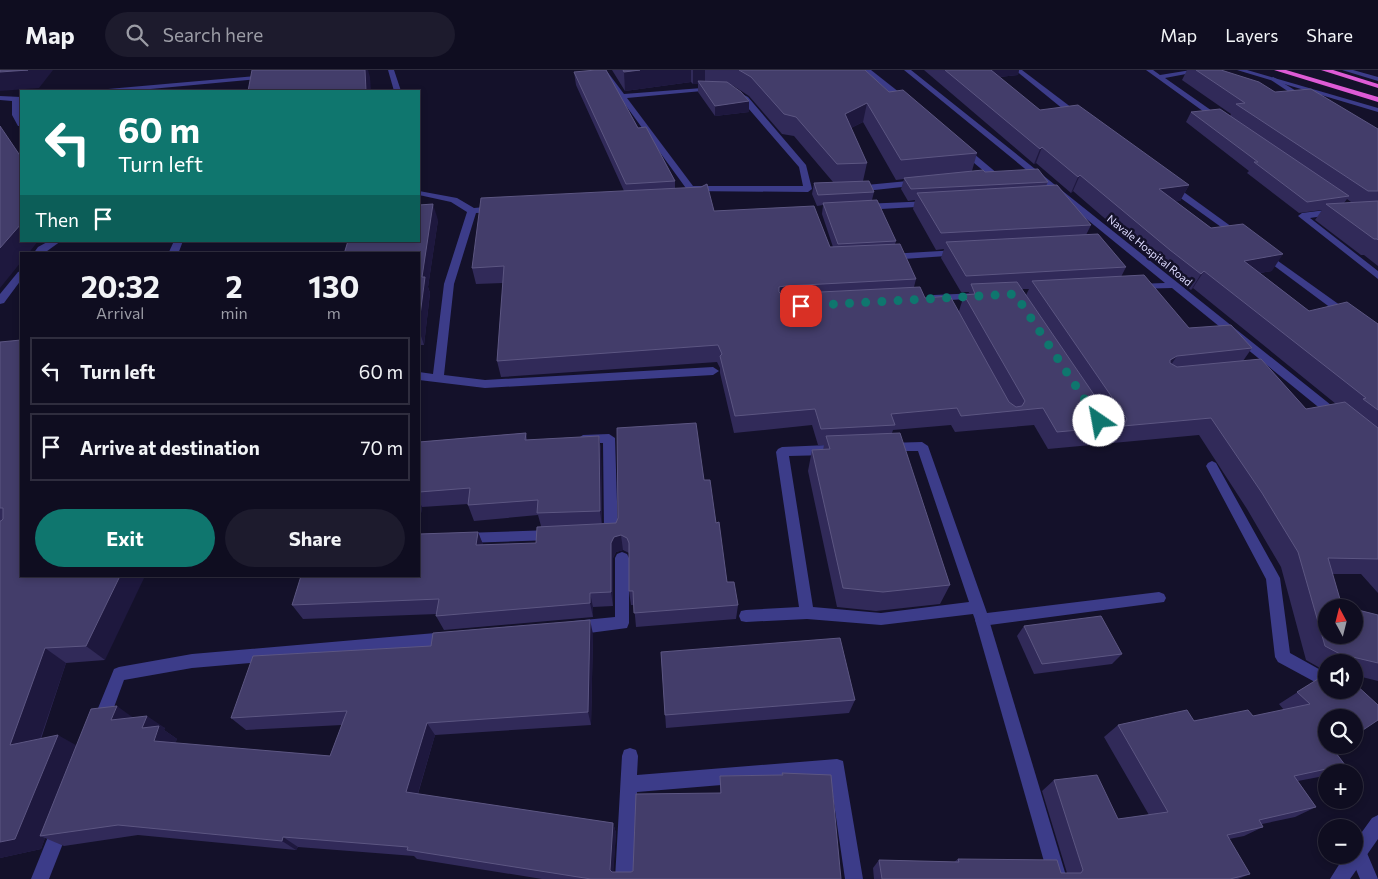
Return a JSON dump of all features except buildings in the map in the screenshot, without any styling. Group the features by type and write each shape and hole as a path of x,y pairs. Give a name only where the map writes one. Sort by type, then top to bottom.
{"highway":[{"path":"1278,70 1378,100"},
{"path":"1325,70 1378,86"}],"street":[{"path":"391,70 398,90"},
{"path":"603,70 691,188 707,190 813,189 803,167 745,99 725,88 705,88 623,96"},
{"path":"867,70 912,107"},
{"name":"Navale Hospital Road","path":"907,70 1342,420"},
{"path":"1018,70 1087,125"},
{"path":"1149,70 1232,127"},
{"path":"1159,77 1204,70"},
{"path":"1240,70 1378,110"},
{"path":"1345,70 1378,79"},
{"path":"122,90 238,82 277,76"},
{"path":"1273,79 1313,104"},
{"path":"0,98 18,99 16,115 20,122"},
{"path":"957,145 999,176 985,177"},
{"path":"1020,174 1034,172"},
{"path":"848,189 926,182"},
{"path":"1164,182 1243,239"},
{"path":"692,198 701,198 707,190"},
{"path":"420,193 436,195 467,206 472,210 510,208"},
{"path":"1044,197 1064,196"},
{"path":"852,208 939,203"},
{"path":"438,378 449,284 472,210"},
{"path":"1346,211 1302,216 1378,276"},
{"path":"39,252 41,249 55,242"},
{"path":"1104,245 1123,244"},
{"path":"1259,251 1354,320"},
{"path":"880,258 967,252"},
{"path":"0,301 20,275"},
{"path":"1124,287 1174,284"},
{"path":"925,299 946,302 988,295"},
{"path":"1258,368 1276,367"},
{"path":"420,376 485,384 713,371"},
{"path":"571,440 609,438 611,533 592,534"},
{"path":"875,448 922,446 980,614 1058,879"},
{"path":"807,613 782,452 838,450"},
{"path":"1212,466 1274,578 1283,657 1318,677"},
{"path":"448,538 563,535"},
{"path":"563,628 622,623 622,558"},
{"path":"746,616 807,613 881,619 980,614 1159,598"},
{"path":"94,740 119,674 192,661 465,637"},
{"path":"254,672 259,655"},
{"path":"624,879 630,756"},
{"path":"628,784 837,766 854,879"},
{"path":"40,879 65,814"},
{"path":"1363,845 1378,824"},
{"path":"1339,879 1350,864"},
{"path":"1363,864 1369,879"}],"route":[{"path":"801,306 1015,294 1099,421"}]}
